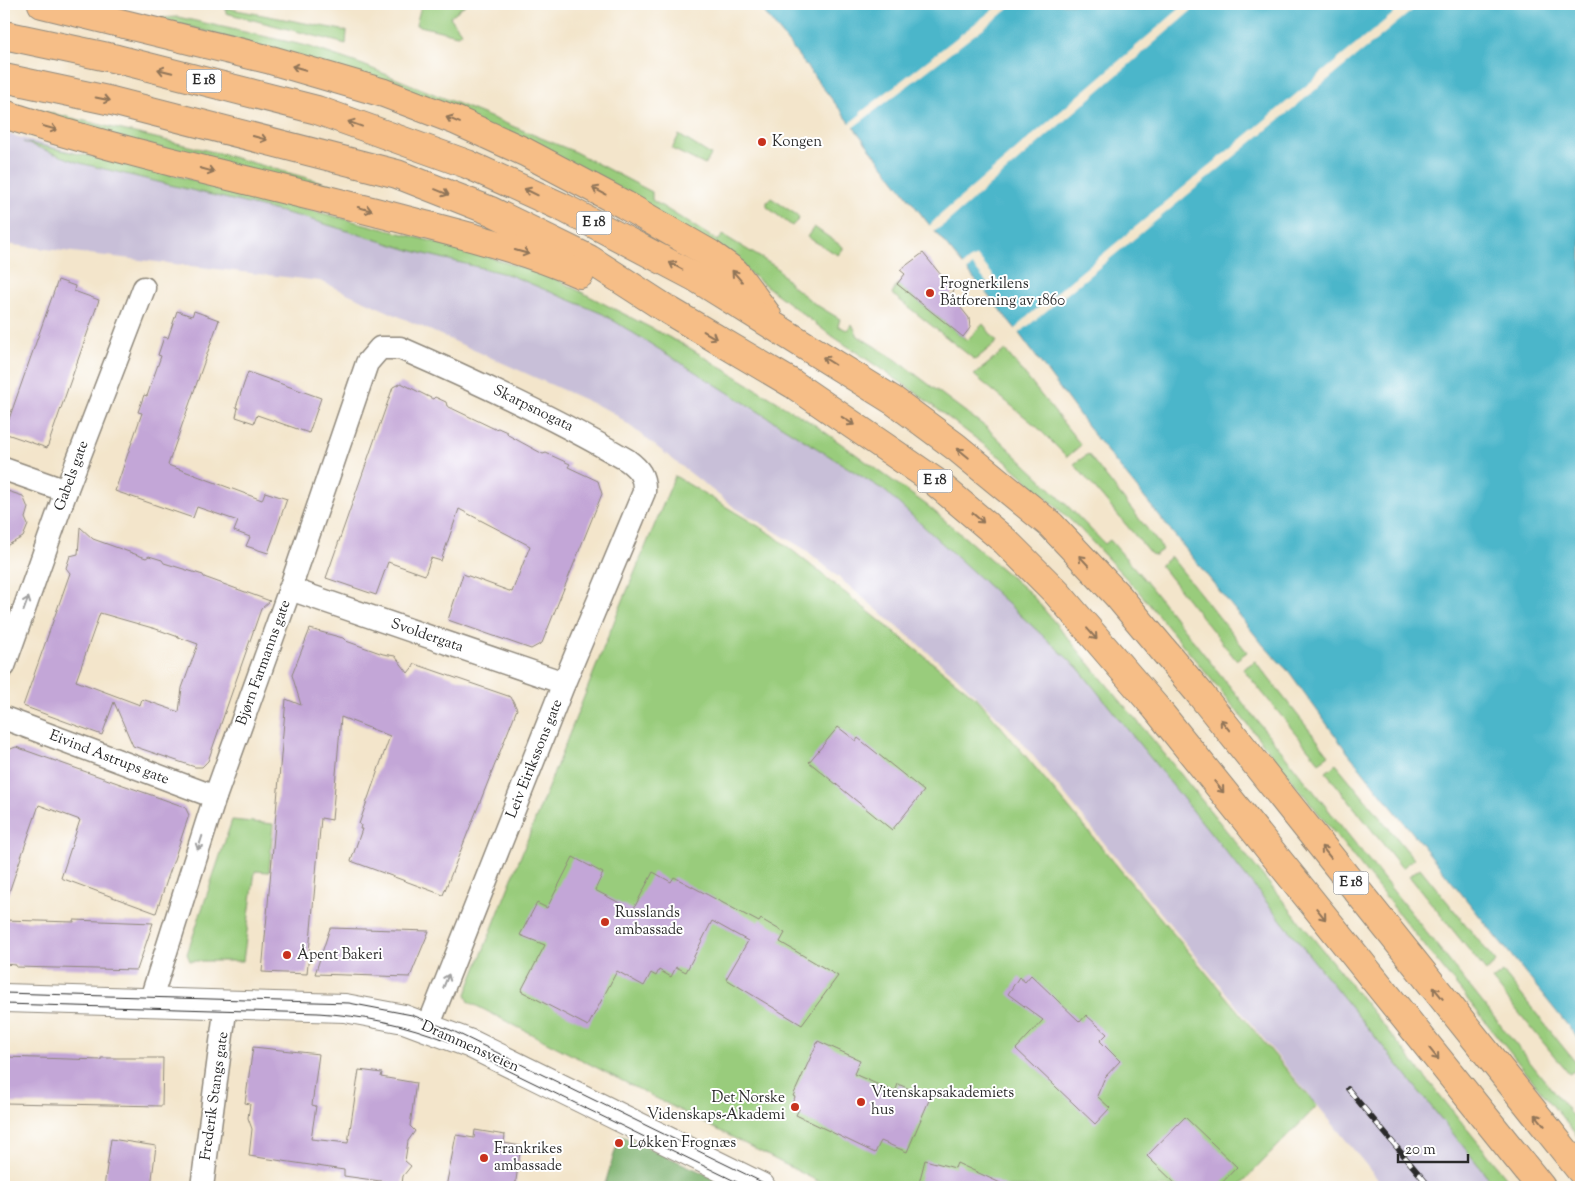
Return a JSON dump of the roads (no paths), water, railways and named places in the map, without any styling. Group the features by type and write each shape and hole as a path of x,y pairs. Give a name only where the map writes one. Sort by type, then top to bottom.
{"highway":[{"path":"42,4 271,60 384,93 457,121 525,152 626,205 710,254 735,272 777,328"},
{"name":"E 18","path":"4,35 126,61 317,110 467,164 513,183 609,230 695,276 894,401 956,447 1051,525 1166,653 1581,1171"},
{"name":"E 18","path":"4,78 121,103 397,174 491,212 589,259 668,310 793,384 933,480 1005,541 1057,593 1156,708 1541,1187"},
{"path":"4,114 248,182 418,223 550,260 668,310"}],"street":[{"name":"Gabels gate","path":"5,658 144,288"},
{"name":"Bjørn Farmanns gate","path":"150,1002 158,971 216,797 290,589 366,362 380,348 400,348"},
{"name":"Skarpsnogata","path":"400,348 562,422 627,460 642,475 644,492"},
{"path":"4,469 66,492"},
{"name":"Leiv Eirikssons gate","path":"428,1027 564,683 644,492"},
{"name":"Svoldergata","path":"290,589 564,683"},
{"name":"Eivind Astrups gate","path":"4,718 216,797"},
{"name":"Drammensveien","path":"4,998 344,1008 376,1012 428,1027 471,1044 761,1187"},
{"name":"Frederik Stangs gate","path":"202,1187 226,1004"}],"water":[{"path":"758,4 1581,4 1581,1042 1345,749 1290,673 1264,646 1097,439 1015,328 928,223"}],"tram line":[{"path":"4,993 349,1003 412,1015 453,1031 772,1187"},
{"path":"4,1004 318,1013 352,1016 400,1025 448,1041 747,1187"}],"railway":[{"path":"1348,1089 1430,1187"}],"place":[{"name":"Kongen","path":"762,142"},
{"name":"Frognerkilens Båtforening av 1860","path":"930,293"},
{"name":"Russlands ambassade","path":"605,922"},
{"name":"Åpent Bakeri","path":"287,955"},
{"name":"Vitenskapsakademiets hus","path":"861,1102"},
{"name":"Det Norske Videnskaps-Akademi","path":"795,1107"},
{"name":"Løkken Frognæs","path":"619,1143"},
{"name":"Frankrikes ambassade","path":"484,1158"}]}
